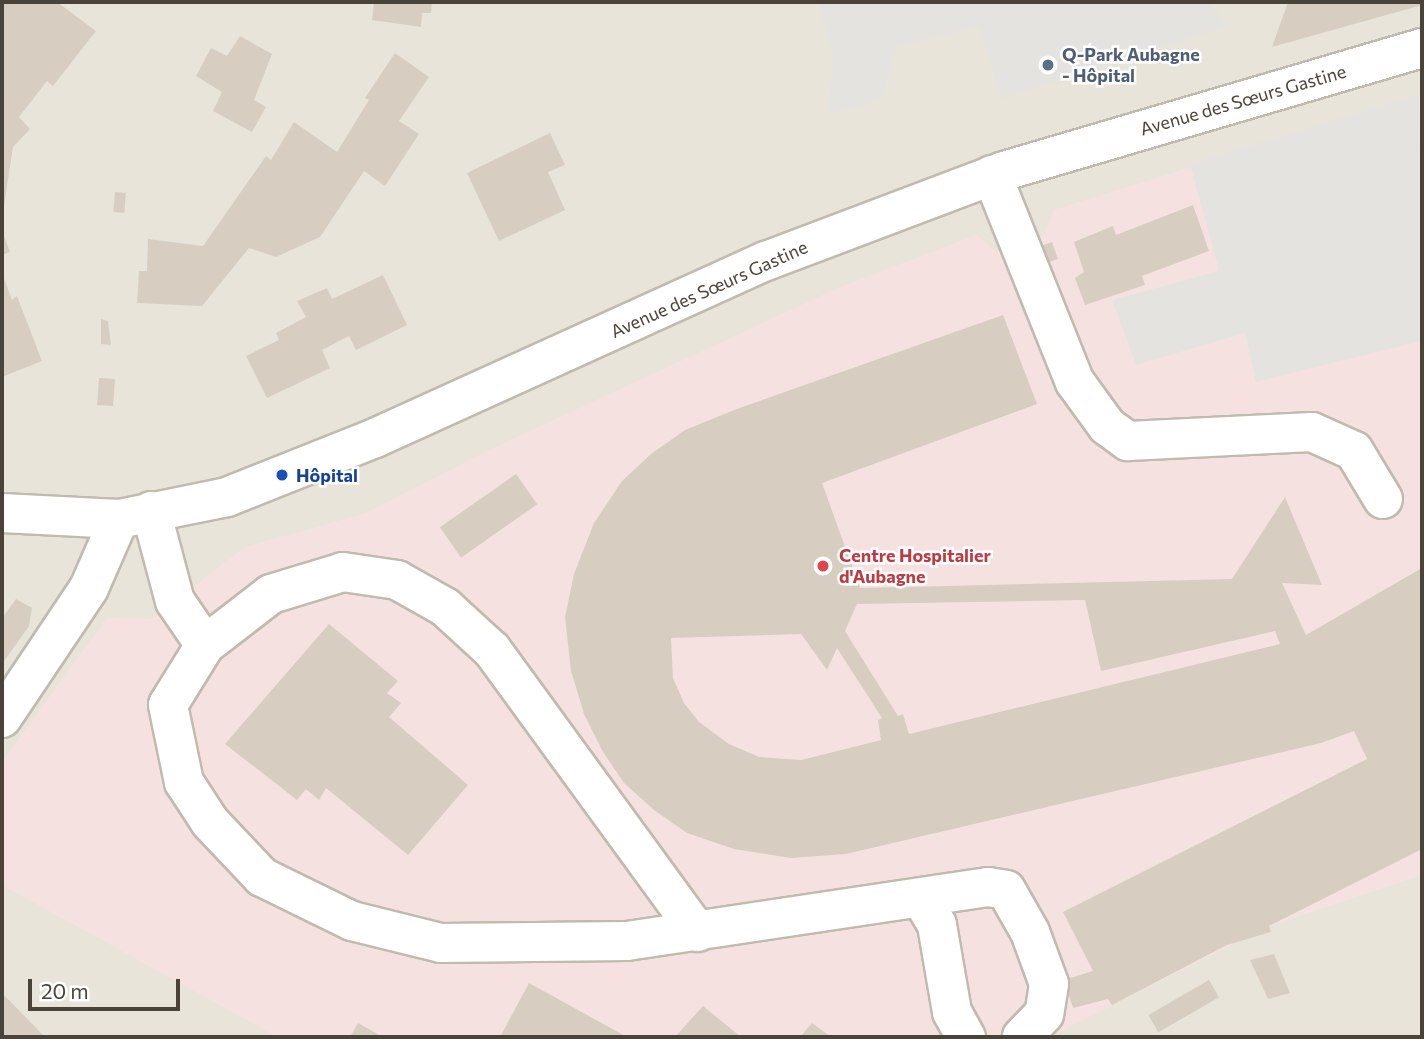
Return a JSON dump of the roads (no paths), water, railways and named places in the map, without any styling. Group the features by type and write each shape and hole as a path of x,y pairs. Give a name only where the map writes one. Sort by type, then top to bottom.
{"street":[{"name":"Avenue des Sœurs Gastine","path":"2,513 135,515 227,497 375,439 766,261 992,175 1422,48"},
{"path":"992,175 1075,382 1107,426 1128,441 1312,432 1353,451 1383,499"},
{"path":"135,515 175,601 205,645"},
{"path":"2,718 135,515"},
{"path":"698,932 492,650 445,607 397,580 343,572 271,594 205,645 169,705 184,782 210,822 262,877 352,922 441,943 627,942 698,932 988,887 1006,890 1030,932 1049,984 1044,1014 1022,1037"},
{"path":"921,898 937,925 951,1012 966,1037"}],"place":[{"name":"Q-Park Aubagne - Hôpital","path":"1048,65"},
{"name":"Hôpital","path":"282,475"},
{"name":"Centre Hospitalier d'Aubagne","path":"823,566"}]}
